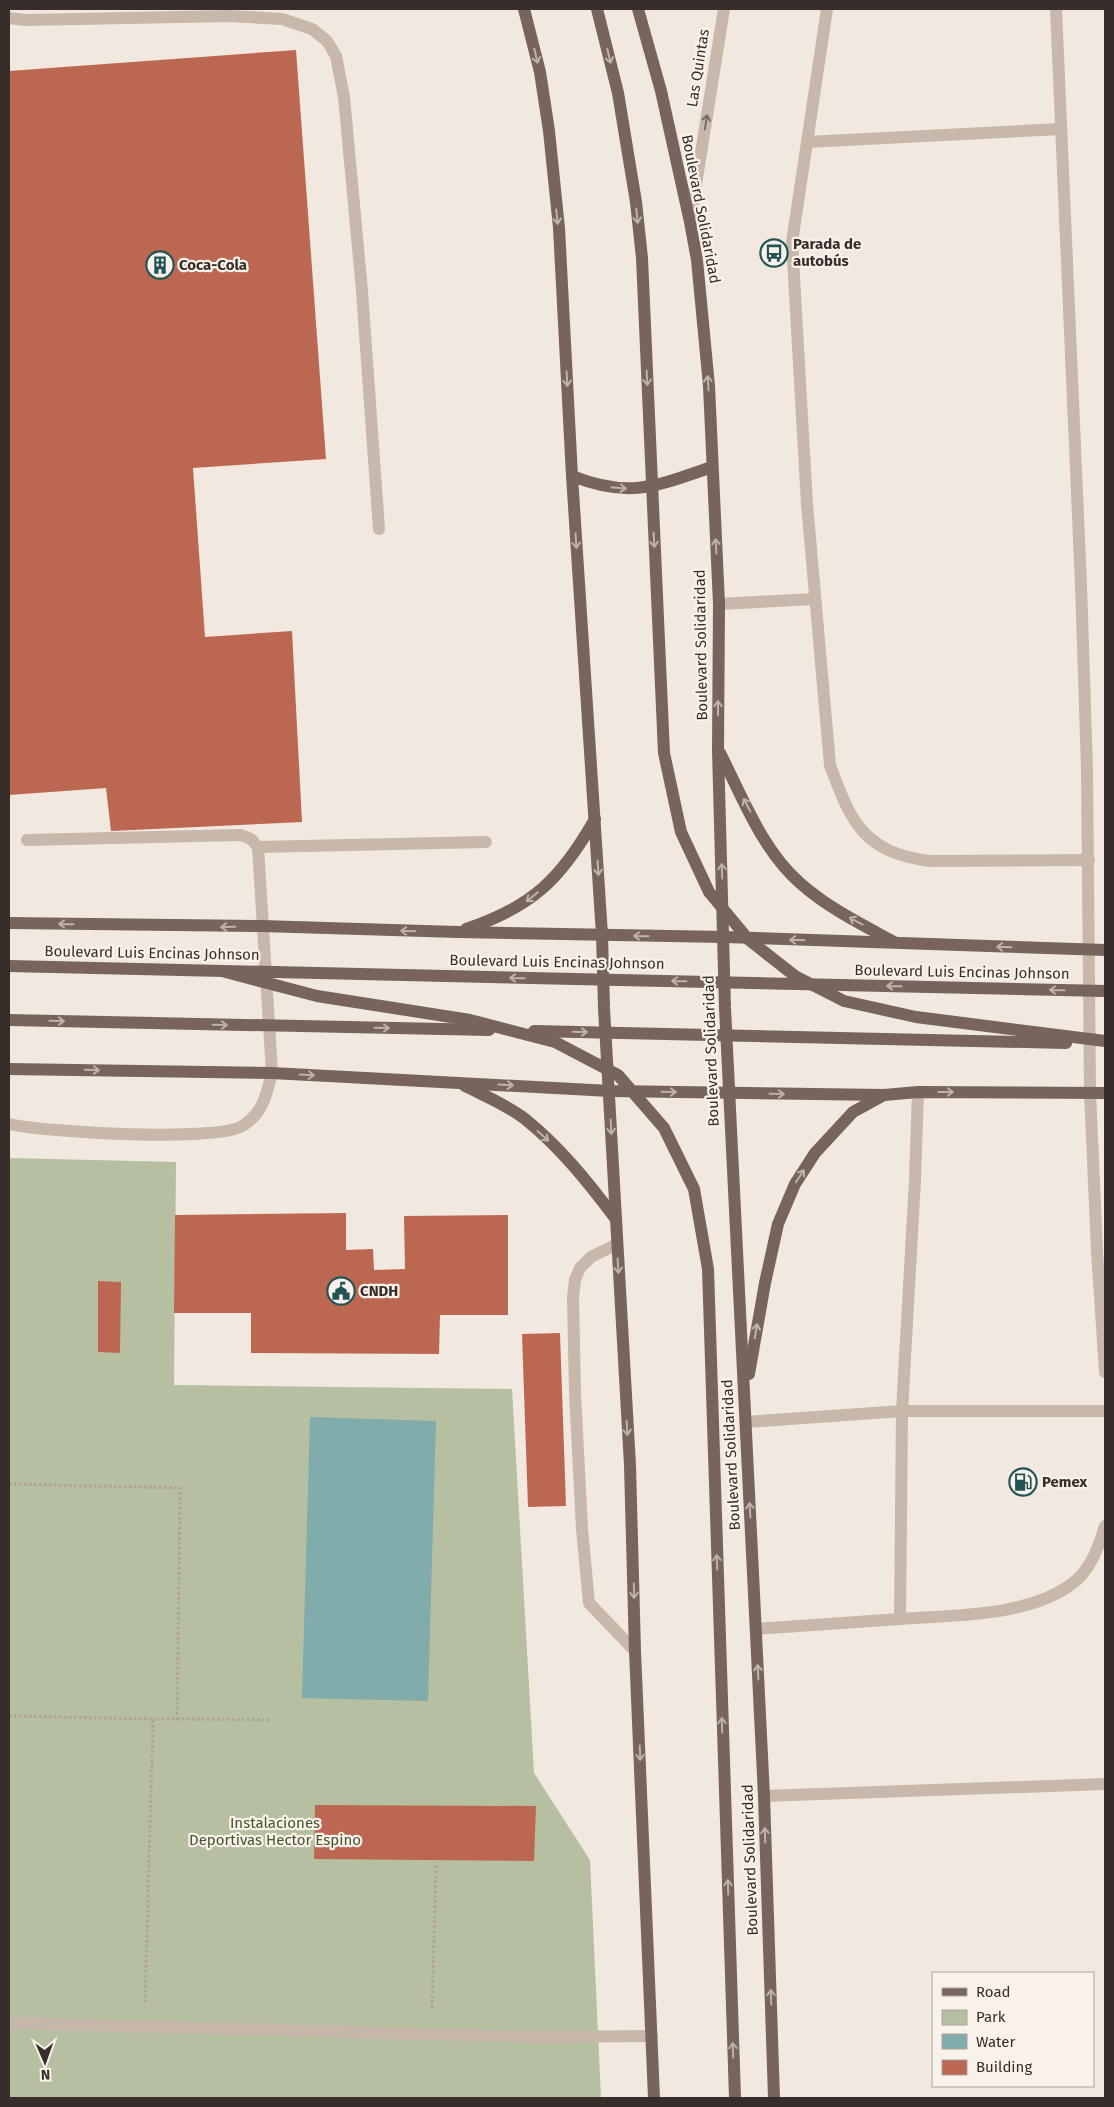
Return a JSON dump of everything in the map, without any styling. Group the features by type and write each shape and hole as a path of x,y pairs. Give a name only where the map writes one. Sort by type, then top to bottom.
{"main road":[{"path":"524,9 540,72 549,131 559,228 572,476 602,935 615,1218 630,1475 635,1650 654,2098"},
{"path":"596,9 618,93 636,202 642,258 664,753 682,832 709,892 748,939 795,976 844,1001 916,1017 1105,1042"},
{"name":"Boulevard Solidaridad","path":"638,9 662,91 690,222 697,260 704,326 718,604 718,750 725,1008 764,1796 774,2098"},
{"path":"572,476 595,485 623,489 646,488 712,467"},
{"path":"718,750 762,834 798,882 847,917 899,944"},
{"path":"457,932 492,921 524,903 553,880 577,852 595,819"},
{"path":"9,923 218,927 262,926 724,937 1105,950"},
{"name":"Boulevard Luis Encinas Johnson","path":"9,966 1105,991"},
{"path":"222,971 317,996 470,1020 555,1042 618,1075 664,1128 694,1189 708,1269 735,2098"},
{"path":"9,1020 1105,1042"},
{"path":"9,1069 272,1073 610,1091 884,1095 918,1092 1105,1093"},
{"path":"458,1083 490,1098 524,1118 556,1146 584,1177 615,1218"},
{"path":"745,1397 765,1283 778,1224 795,1184 815,1153 853,1112 884,1095"}],"street":[{"name":"Las Quintas","path":"690,222 724,9"},
{"path":"827,9 792,242 814,599 830,765 842,799 859,827 881,848 905,858 930,861 1088,860"},
{"path":"1056,9 1081,585 1088,860 1090,1092 1097,1251 1105,1372"},
{"path":"9,18 25,20 230,16 282,19 312,29 326,41 336,56 344,97 362,291 380,529"},
{"path":"807,142 1061,129"},
{"path":"718,604 814,599"},
{"path":"9,1124 72,1131 131,1134 213,1133 243,1126 254,1116 264,1105 272,1073 258,847 251,839 241,835 27,840"},
{"path":"258,847 486,842"},
{"path":"900,1619 902,1411 918,1092"},
{"path":"617,1244 591,1257 580,1268 575,1280 573,1297 575,1393 583,1547 590,1603 635,1650"},
{"path":"746,1422 902,1411 1105,1411"},
{"path":"756,1629 970,1614 1012,1608 1045,1599 1069,1586 1086,1571 1098,1550 1105,1526"},
{"path":"764,1796 1105,1784"},
{"path":"9,2023 538,2037 652,2036"}],"path":[{"path":"9,1484 180,1488 177,1719"},
{"path":"9,1716 270,1720"},
{"path":"144,2026 153,1719"},
{"path":"431,2034 436,1864"}],"green space":[{"name":"Instalaciones Deportivas Hector Espino","path":"9,1158 176,1162 174,1385 512,1389 534,1773 590,1860 601,2098 9,2098"}],"water":[{"path":"310,1417 436,1421 428,1701 302,1698"}],"building":[{"name":"Coca-Cola","path":"296,50 326,459 193,468 205,637 292,631 302,822 111,831 106,788 9,795 9,71"},
{"name":"CNDH","path":"346,1213 346,1250 373,1249 374,1270 405,1269 404,1216 508,1215 508,1315 440,1315 439,1354 251,1353 251,1313 174,1313 175,1215"},
{"path":"98,1281 121,1282 120,1353 98,1352"},
{"path":"560,1333 566,1506 528,1507 522,1334"},
{"path":"315,1805 536,1806 534,1861 314,1859"}],"place":[{"name":"Parada de autobús","path":"774,253"},
{"name":"Coca-Cola","path":"160,265"},
{"name":"CNDH","path":"341,1291"},
{"name":"Pemex","path":"1023,1482"}]}
